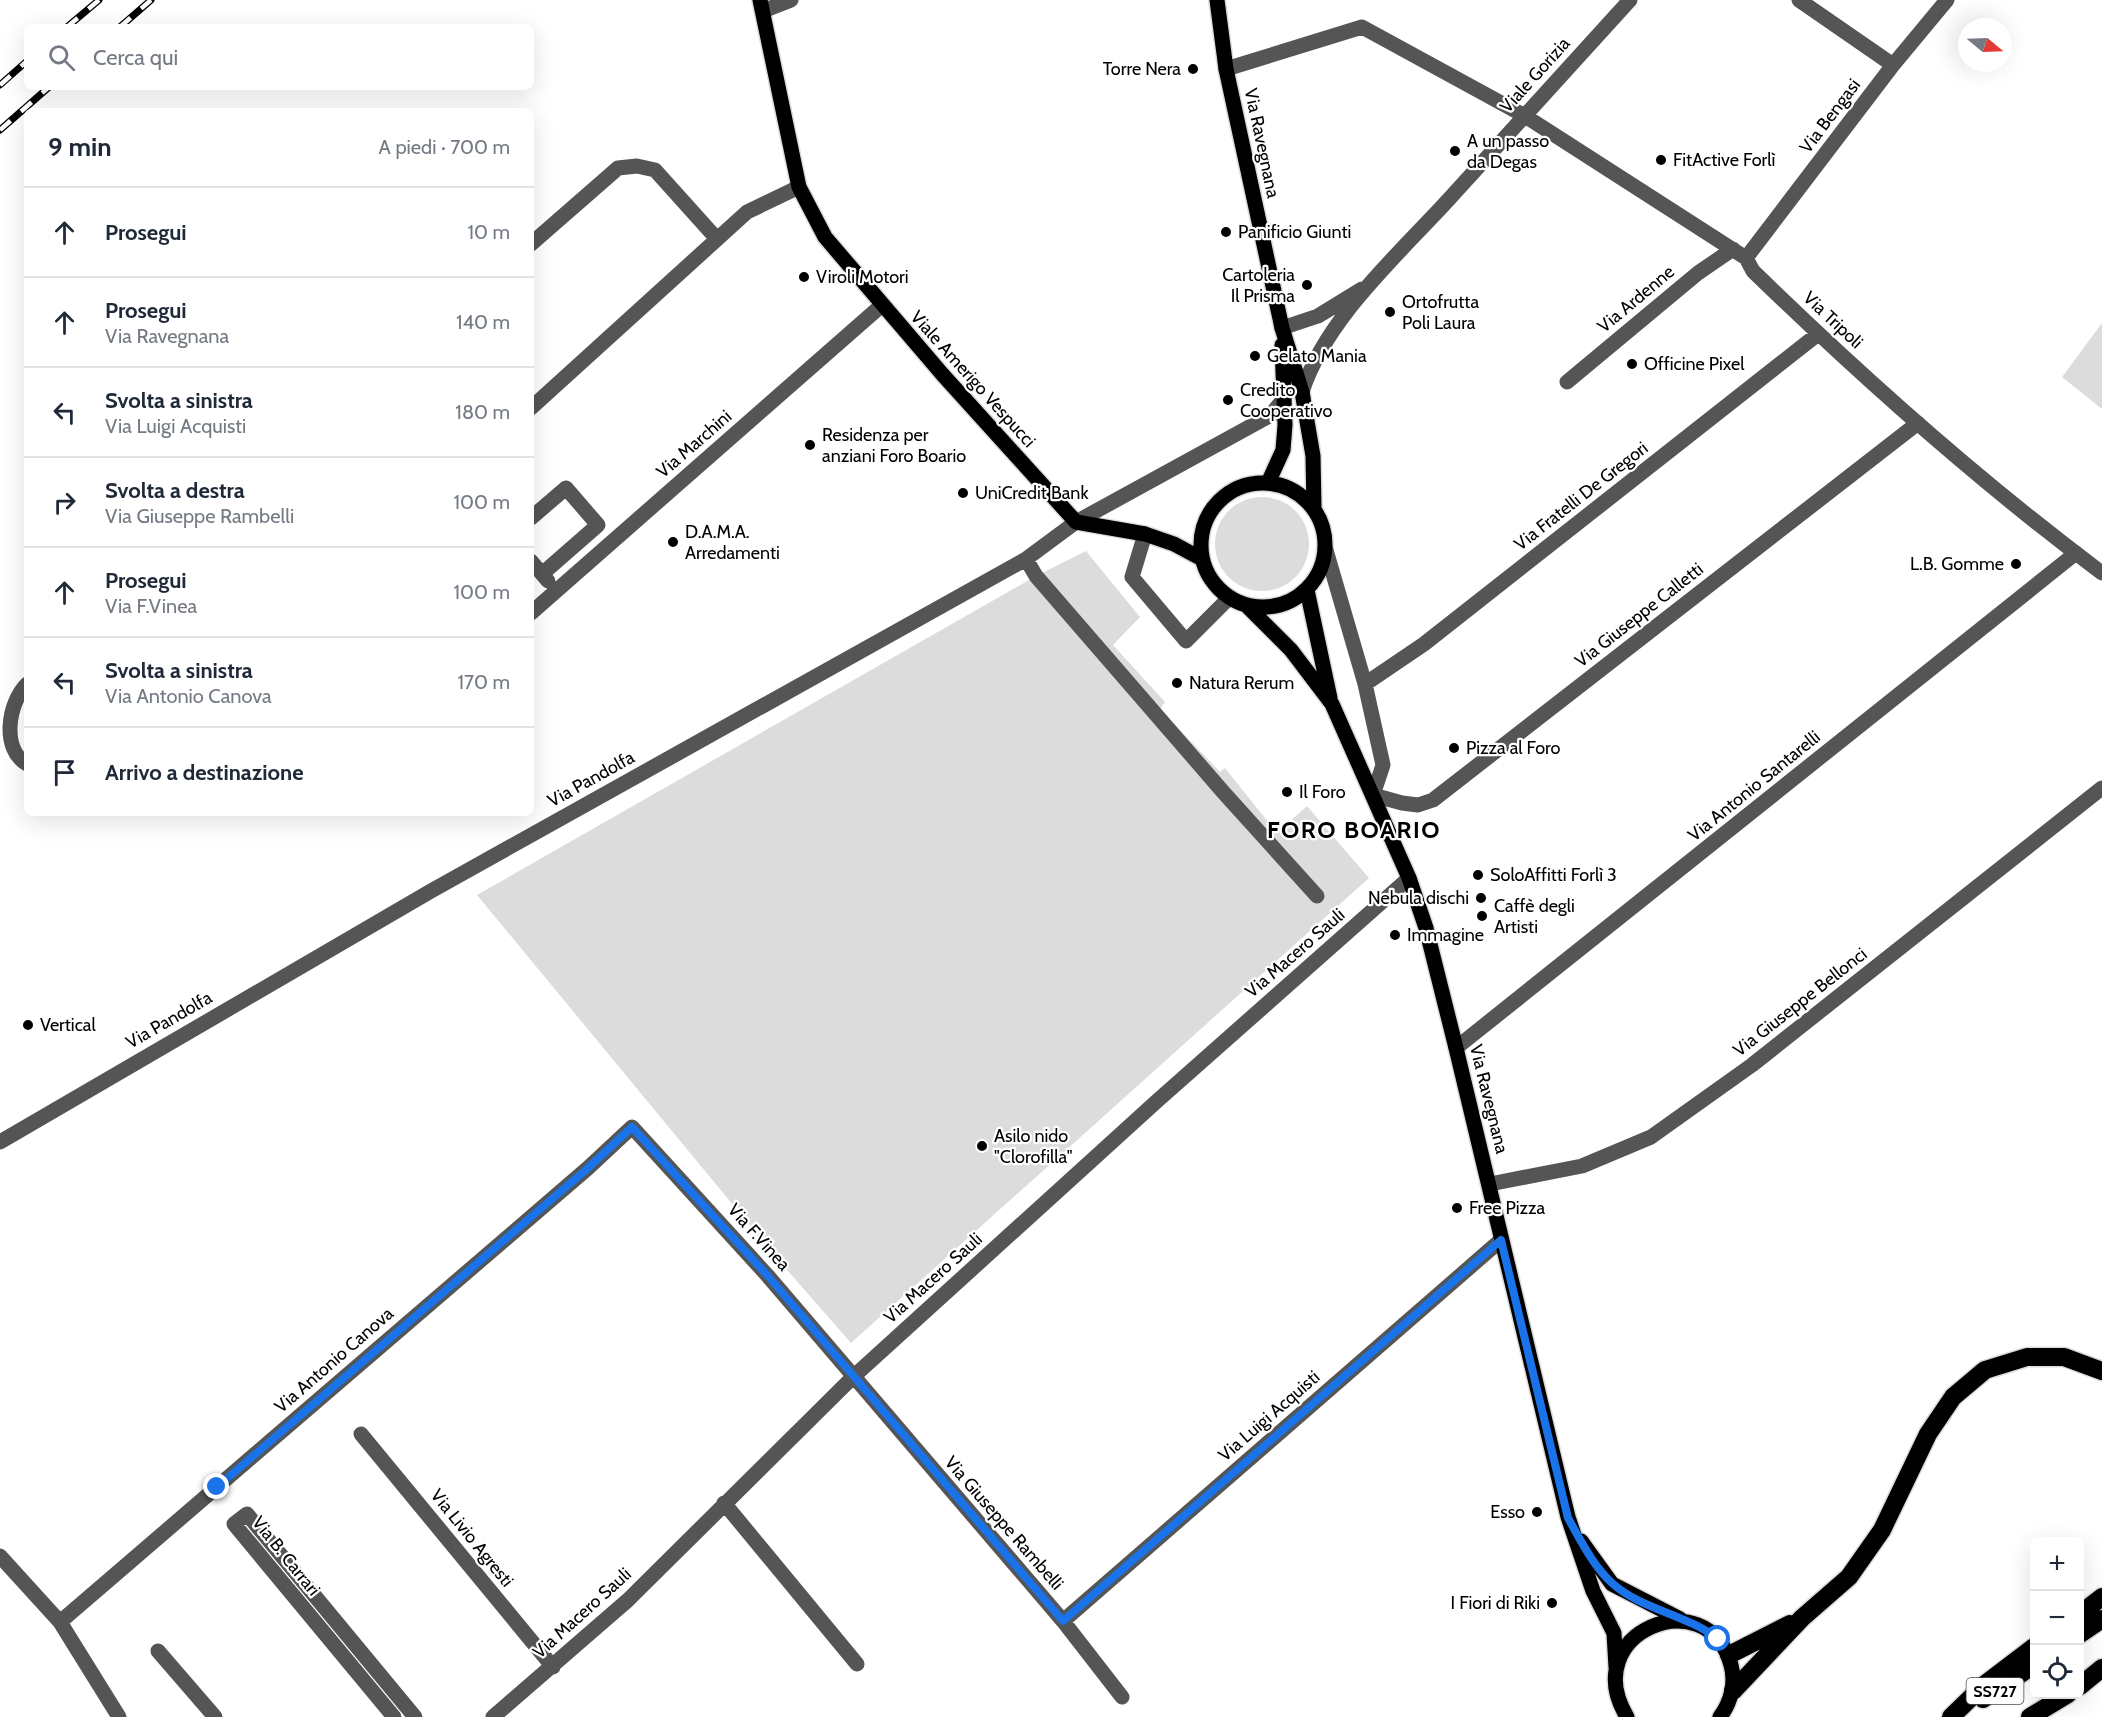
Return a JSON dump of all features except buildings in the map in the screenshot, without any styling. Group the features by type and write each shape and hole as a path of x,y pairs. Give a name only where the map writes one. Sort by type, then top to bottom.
{"highway":[{"path":"1733,1691 1802,1618 1849,1577 1882,1530 1928,1434 1953,1397 1961,1390 1985,1370 2027,1357 2064,1357 2102,1371"},
{"path":"2084,1611 2102,1598"},
{"path":"1729,1655 1802,1618"},
{"path":"2084,1631 2102,1619"},
{"path":"1951,1717 1984,1685 2030,1650"},
{"name":"SS727","path":"1956,1717 2030,1668"},
{"path":"2084,1682 2102,1668"},
{"name":"SS727","path":"2030,1717 2062,1699"},
{"path":"2048,1717 2065,1699"}],"main road":[{"name":"Via Ravegnana","path":"1217,0 1226,69 1282,328 1302,392 1312,456 1314,508"},
{"name":"Viale Amerigo Vespucci","path":"761,5 799,187 825,237 882,305 1076,522"},
{"name":"Via Ravegnana","path":"1268,483 1283,450 1282,328"},
{"path":"1268,483 1286,486 1301,495 1314,508 1321,521 1326,550 1316,578 1307,590 1294,600 1279,606 1263,608 1246,605 1229,598 1212,581 1202,559 1201,534 1214,507 1224,496 1238,488 1268,483"},
{"path":"1076,522 1145,534 1174,544 1202,559"},
{"name":"Via Ravegnana","path":"1307,590 1332,704 1409,878 1426,928 1490,1185 1501,1240 1568,1518 1593,1591 1614,1633 1615,1685 1618,1702 1628,1717"},
{"name":"Via Ravegnana","path":"1246,605 1291,650 1332,704"},
{"name":"Via Ravegnana","path":"1568,1518 1587,1550 1612,1584 1657,1609 1704,1628 1718,1639 1729,1655"},
{"path":"1616,1667 1623,1650 1634,1636 1650,1625 1668,1620 1686,1621"},
{"path":"1720,1717 1733,1691 1733,1673 1729,1655"}],"street":[{"path":"761,5 792,0"},
{"name":"Viale Gorizia","path":"1302,392 1308,374 1329,335 1372,283 1630,0"},
{"path":"1799,0 1893,65"},
{"name":"Via Bengasi","path":"1739,254 1947,0"},
{"name":"Via Tripoli","path":"1226,69 1362,27 1526,116 1739,254 1753,271 1818,334 1918,423 2102,573"},
{"path":"534,241 618,168 637,166 655,170 717,239"},
{"path":"534,405 747,212 799,187"},
{"name":"Via Ardenne","path":"1567,382 1698,273 1739,254"},
{"name":"Viale Gorizia","path":"1282,328 1318,316 1372,283"},
{"name":"Via Marchini","path":"534,610 882,305"},
{"name":"Via Fratelli De Gregori","path":"1365,684 1424,644 1818,334"},
{"name":"Via Pandolfa","path":"0,1142 431,891 1026,559 1076,522 1271,415 1284,398"},
{"name":"Via Giuseppe Calletti","path":"1373,795 1418,805 1433,800 1918,423"},
{"path":"534,515 566,488 598,525 542,574"},
{"path":"1145,534 1132,577 1186,641 1229,598"},
{"path":"1326,550 1365,684 1383,765 1373,795"},
{"name":"Via Antonio Santarelli","path":"1456,1048 2076,554"},
{"path":"1026,559 1044,585 1224,793 1317,896"},
{"path":"534,565 556,590"},
{"path":"24,690 11,714 10,740 19,759 24,762"},
{"name":"Via Giuseppe Bellonci","path":"1490,1185 1582,1166 1652,1137 1752,1065 2102,788"},
{"name":"Via Macero Sauli","path":"493,1717 628,1600 853,1377 1157,1101 1409,878"},
{"name":"Via F.Vinea","path":"632,1127 767,1275 853,1377"},
{"name":"Via Antonio Canova","path":"60,1622 588,1168 632,1127"},
{"name":"Via Luigi Acquisti","path":"1063,1621 1501,1240"},
{"name":"Via Giuseppe Rambelli","path":"853,1377 1063,1621 1122,1697"},
{"name":"Via Livio Agresti","path":"361,1434 553,1666"},
{"path":"724,1503 857,1664"},
{"name":"Via B. Carrari","path":"394,1717 234,1524 247,1514 415,1717"},
{"path":"0,1556 60,1622 119,1717"},
{"path":"158,1651 213,1716"}],"shaded area":[{"path":"2102,323 2102,409 2062,377"},
{"path":"1262,497 1280,500 1295,511 1306,526 1309,544 1306,562 1295,577 1280,588 1262,591 1244,588 1229,577 1218,562 1215,544 1218,526 1229,511 1244,500"},
{"path":"1086,551 1140,617 1113,645 1165,702 1160,709 1220,772 1225,768 1277,833 1307,806 1369,878 851,1343 781,1263 477,895 1036,576"}],"railway":[{"path":"71,24 99,0"},
{"path":"123,24 151,0"},
{"path":"0,85 24,64"},
{"path":"25,108 46,90"},
{"path":"0,130 24,109"}],"place":[{"name":"Torre Nera","path":"1193,69"},
{"name":"A un passo da Degas","path":"1455,151"},
{"name":"FitActive Forlì","path":"1661,160"},
{"name":"Panificio Giunti","path":"1226,232"},
{"name":"Viroli Motori","path":"804,277"},
{"name":"Cartoleria Il Prisma","path":"1307,285"},
{"name":"Ortofrutta Poli Laura","path":"1390,312"},
{"name":"Gelato Mania","path":"1255,356"},
{"name":"Officine Pixel","path":"1632,364"},
{"name":"Credito Cooperativo","path":"1228,400"},
{"name":"Residenza per anziani Foro Boario","path":"810,445"},
{"name":"UniCredit Bank","path":"963,493"},
{"name":"D.A.M.A. Arredamenti","path":"673,542"},
{"name":"L.B. Gomme","path":"2016,564"},
{"name":"Natura Rerum","path":"1177,683"},
{"name":"Pizza al Foro","path":"1454,748"},
{"name":"Il Foro","path":"1287,792"},
{"name":"SoloAffitti Forlì 3","path":"1478,875"},
{"name":"Nebula dischi","path":"1481,898"},
{"name":"Caffè degli Artisti","path":"1482,916"},
{"name":"Immagine","path":"1395,935"},
{"name":"Vertical","path":"28,1025"},
{"name":"Asilo nido \"Clorofilla\"","path":"982,1146"},
{"name":"Free Pizza","path":"1457,1208"},
{"name":"Esso","path":"1537,1512"},
{"name":"I Fiori di Riki","path":"1552,1603"}],"district":[{"name":"FORO BOARIO","path":"1354,829"}],"route":[{"path":"217,1487 588,1168 632,1127 767,1275 1063,1621 1501,1240 1568,1518 1587,1550 1612,1584 1657,1609 1704,1628 1718,1639"}]}
